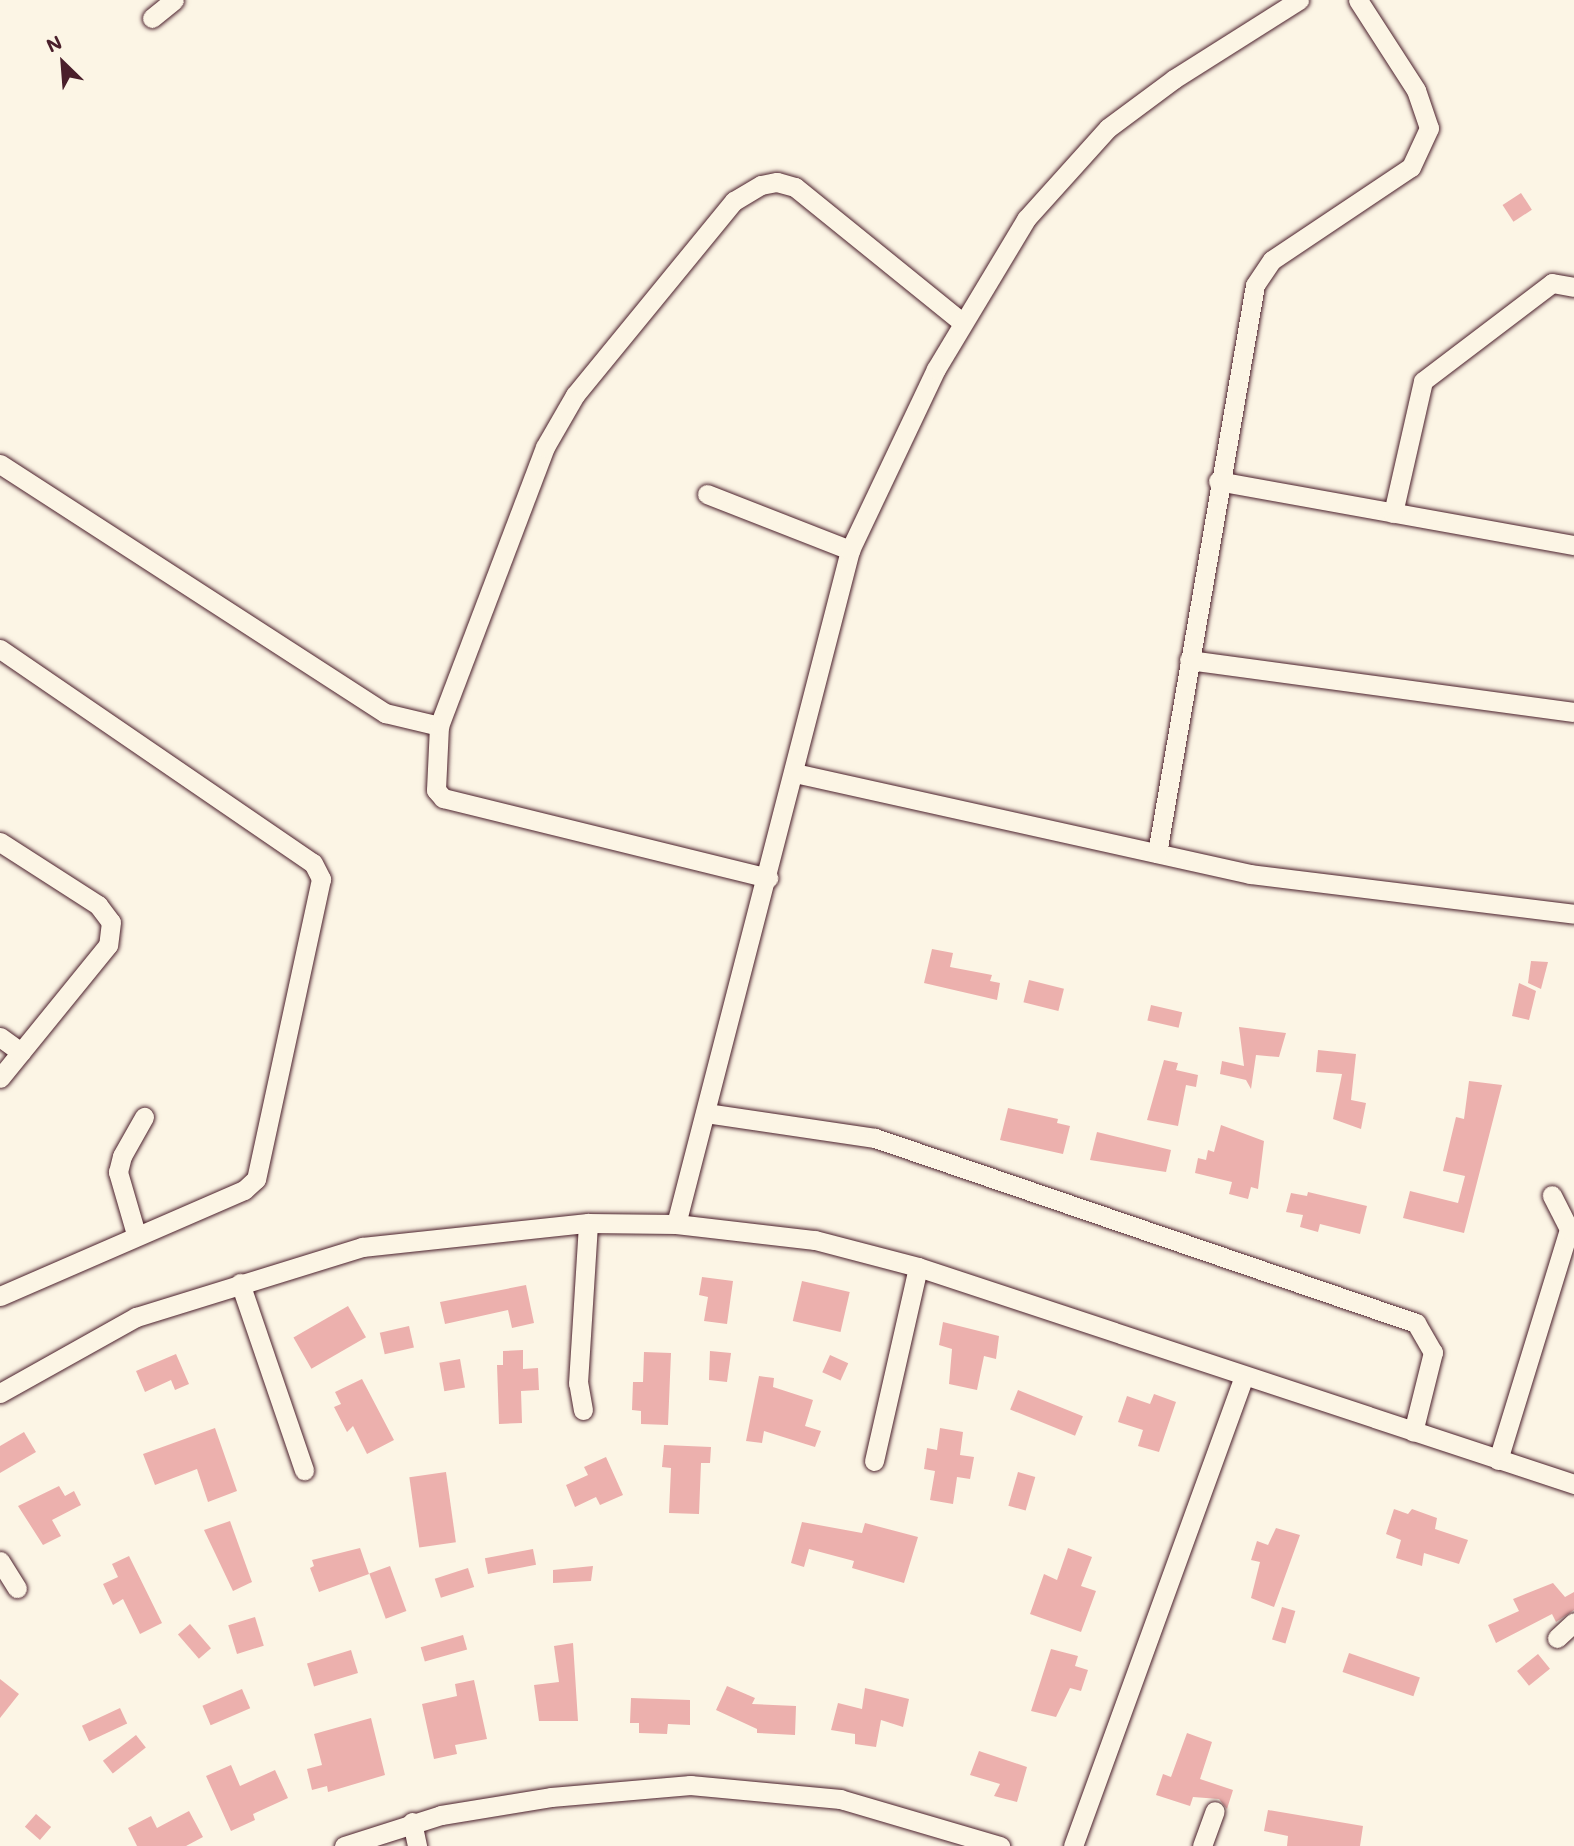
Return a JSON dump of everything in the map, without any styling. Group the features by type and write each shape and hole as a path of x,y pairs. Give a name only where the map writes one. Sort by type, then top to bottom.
{"street":[{"path":"152,18 174,0"},
{"path":"676,1224 795,774 850,550 936,369 1026,219 1108,128 1174,79 1299,0"},
{"path":"1157,853 1218,481 1255,285 1272,260 1411,167 1429,128 1416,90 1358,0"},
{"path":"768,878 443,798 436,790 439,726 545,447 575,395 734,201 761,185 777,181 795,187 964,323"},
{"path":"1392,513 1423,381 1552,284 1574,287"},
{"path":"0,464 386,713 439,726"},
{"path":"1218,481 1574,545"},
{"path":"707,494 850,550"},
{"path":"0,649 313,863 321,879 256,1179 244,1190 136,1234 0,1296"},
{"path":"1189,660 1574,712"},
{"path":"795,774 1250,874 1574,914"},
{"path":"0,842 98,905 111,922 108,944 0,1078"},
{"path":"0,1038 21,1052"},
{"path":"706,1113 875,1138 1416,1323 1433,1352 1413,1433"},
{"path":"136,1234 118,1172 122,1156 144,1117"},
{"path":"1498,1460 1569,1228 1552,1195"},
{"path":"583,1410 579,1383 588,1223"},
{"path":"0,1393 135,1317 362,1247 588,1223 676,1224 815,1240 918,1267 1413,1433 1574,1484"},
{"path":"874,1461 918,1267"},
{"path":"240,1283 304,1469"},
{"path":"1073,1846 1244,1377"},
{"path":"0,1561 17,1588"},
{"path":"1557,1638 1574,1622"},
{"path":"344,1846 395,1837 412,1822 551,1797 690,1785 841,1799 1000,1846"},
{"path":"1202,1846 1215,1811"},
{"path":"412,1822 418,1846"}],"building":[{"path":"1521,193 1532,210 1513,222 1503,205"},
{"path":"932,949 953,953 950,967 992,975 990,981 1000,983 997,1000 924,983"},
{"path":"1531,961 1548,962 1541,989 1528,983"},
{"path":"1029,980 1064,989 1058,1011 1023,1002"},
{"path":"1519,983 1536,991 1529,1020 1512,1016"},
{"path":"1151,1005 1182,1012 1179,1028 1147,1021"},
{"path":"1239,1027 1286,1033 1279,1057 1256,1055 1251,1089 1246,1080 1220,1074 1222,1061 1244,1066"},
{"path":"1318,1050 1356,1054 1351,1100 1366,1103 1361,1129 1333,1119 1342,1074 1316,1072"},
{"path":"1164,1060 1178,1063 1176,1070 1198,1075 1196,1087 1186,1085 1178,1126 1147,1120"},
{"path":"1469,1081 1502,1085 1464,1233 1403,1218 1410,1191 1458,1203 1465,1176 1443,1171 1456,1117 1464,1119"},
{"path":"1008,1108 1058,1119 1057,1123 1070,1126 1063,1154 1000,1140"},
{"path":"1221,1125 1264,1141 1258,1189 1251,1187 1248,1199 1229,1194 1232,1182 1195,1173 1198,1158 1206,1160 1208,1150 1214,1152"},
{"path":"1097,1132 1171,1150 1166,1172 1090,1160"},
{"path":"1308,1192 1367,1206 1360,1234 1320,1224 1318,1232 1300,1227 1303,1215 1286,1212 1291,1193 1307,1196"},
{"path":"702,1277 733,1281 727,1324 704,1321 708,1297 699,1295"},
{"path":"802,1281 850,1292 841,1332 793,1321"},
{"path":"526,1285 534,1323 512,1328 508,1310 445,1324 440,1302"},
{"path":"348,1306 366,1337 311,1369 293,1338"},
{"path":"943,1322 999,1336 996,1359 984,1356 977,1390 949,1384 952,1349 939,1345"},
{"path":"409,1326 414,1347 385,1354 380,1333"},
{"path":"523,1350 523,1369 538,1368 539,1390 521,1391 522,1423 499,1424 497,1365 503,1365 503,1351"},
{"path":"710,1351 731,1353 727,1382 709,1380"},
{"path":"644,1352 671,1353 668,1425 641,1424 641,1411 632,1410 633,1382 643,1382"},
{"path":"176,1354 189,1384 175,1390 171,1380 145,1392 136,1371"},
{"path":"830,1355 848,1363 841,1380 822,1372"},
{"path":"460,1359 465,1388 444,1391 439,1363"},
{"path":"759,1376 774,1378 773,1387 813,1400 805,1426 821,1431 815,1447 764,1431 762,1443 746,1441"},
{"path":"362,1379 394,1440 367,1454 353,1426 347,1432 334,1407 341,1404 335,1392"},
{"path":"1018,1390 1083,1416 1075,1436 1010,1409"},
{"path":"1154,1394 1176,1402 1159,1452 1138,1446 1143,1430 1118,1422 1127,1396 1150,1404"},
{"path":"215,1428 237,1491 208,1502 197,1469 155,1485 143,1454"},
{"path":"940,1428 963,1432 960,1455 974,1457 970,1479 957,1477 953,1504 930,1500 935,1471 924,1469 927,1448 937,1450"},
{"path":"24,1432 36,1452 0,1473 0,1446"},
{"path":"664,1445 711,1447 710,1463 701,1463 699,1514 669,1513 671,1468 662,1467"},
{"path":"606,1457 623,1495 600,1505 596,1497 575,1507 566,1485 588,1475 584,1467"},
{"path":"446,1472 456,1542 419,1547 409,1477"},
{"path":"1018,1472 1035,1477 1026,1511 1008,1506"},
{"path":"59,1486 65,1496 74,1491 81,1505 52,1520 61,1536 43,1545 18,1506"},
{"path":"1394,1509 1408,1514 1412,1509 1437,1518 1435,1529 1468,1540 1459,1564 1424,1553 1422,1566 1396,1558 1401,1540 1386,1534"},
{"path":"230,1521 252,1582 233,1591 204,1530"},
{"path":"802,1522 862,1533 865,1523 918,1537 904,1583 852,1568 854,1561 809,1549 804,1567 791,1563"},
{"path":"1276,1528 1300,1535 1274,1607 1251,1598 1260,1562 1251,1560 1257,1541 1268,1545"},
{"path":"360,1548 369,1574 319,1592 310,1568 314,1566 312,1560"},
{"path":"1068,1548 1092,1557 1081,1586 1096,1591 1081,1632 1030,1614 1044,1574 1057,1580"},
{"path":"533,1549 536,1565 488,1574 485,1558"},
{"path":"129,1556 162,1623 140,1634 123,1599 113,1605 103,1584 118,1577 112,1564"},
{"path":"390,1566 406,1611 386,1619 369,1574"},
{"path":"593,1566 591,1581 553,1583 553,1570"},
{"path":"468,1568 474,1587 441,1598 435,1579"},
{"path":"1553,1583 1565,1597 1574,1592 1574,1610 1556,1622 1552,1614 1496,1643 1488,1625 1519,1611 1513,1599"},
{"path":"1282,1607 1295,1611 1285,1644 1272,1640"},
{"path":"255,1617 264,1646 237,1654 228,1625"},
{"path":"190,1624 211,1648 199,1659 178,1634"},
{"path":"463,1635 467,1649 425,1662 421,1647"},
{"path":"573,1643 578,1721 539,1721 534,1685 559,1682 554,1646"},
{"path":"1051,1649 1078,1656 1075,1666 1088,1670 1081,1691 1070,1688 1056,1717 1031,1711"},
{"path":"351,1650 358,1673 314,1686 307,1663"},
{"path":"1349,1653 1420,1677 1413,1696 1342,1672"},
{"path":"1538,1654 1550,1669 1529,1686 1517,1671"},
{"path":"0,1679 19,1694 0,1718"},
{"path":"474,1680 487,1739 455,1745 457,1754 434,1759 422,1704 457,1696 455,1684"},
{"path":"727,1686 755,1698 752,1704 796,1706 795,1735 757,1733 757,1729 716,1710"},
{"path":"865,1688 909,1699 903,1727 881,1720 876,1747 855,1744 855,1734 831,1730 838,1703 862,1709"},
{"path":"242,1689 250,1708 211,1725 202,1706"},
{"path":"631,1698 690,1700 690,1725 668,1724 667,1734 639,1733 639,1723 630,1723"},
{"path":"120,1708 127,1723 89,1741 82,1726"},
{"path":"371,1718 385,1775 328,1792 327,1786 312,1790 307,1769 322,1765 314,1734"},
{"path":"1187,1733 1212,1742 1200,1779 1233,1790 1227,1809 1219,1799 1193,1797 1190,1806 1156,1795 1163,1774 1171,1777"},
{"path":"136,1735 146,1748 113,1773 103,1761"},
{"path":"979,1751 1027,1767 1017,1802 994,1796 1000,1784 970,1775"},
{"path":"231,1765 240,1786 275,1770 288,1798 253,1814 255,1820 231,1831 206,1776"},
{"path":"1268,1810 1363,1826 1360,1846 1287,1846 1288,1836 1264,1831"},
{"path":"189,1811 203,1837 186,1846 137,1846 128,1828 151,1816 157,1828"},
{"path":"36,1814 51,1827 40,1840 25,1827"}]}
